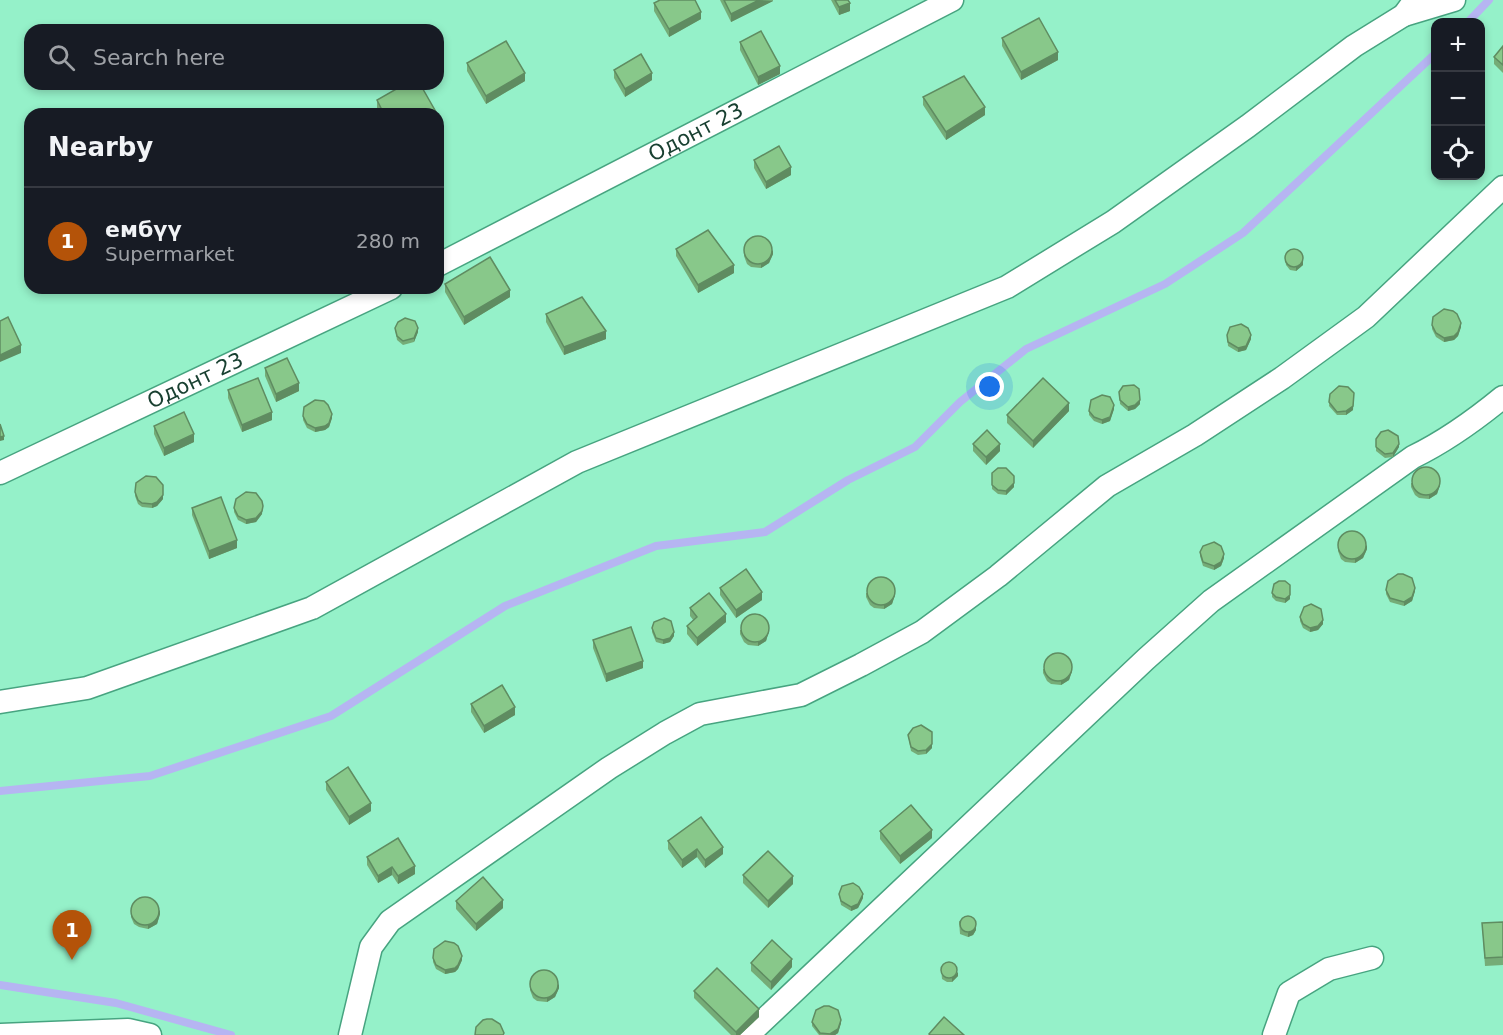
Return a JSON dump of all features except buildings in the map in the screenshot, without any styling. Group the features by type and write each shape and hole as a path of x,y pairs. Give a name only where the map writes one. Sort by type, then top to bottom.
{"street":[{"name":"Одонт 23","path":"444,262 952,0"},
{"path":"0,702 87,688 312,608 577,462 1007,287 1113,222 1248,126 1354,46 1410,8 1454,0"},
{"path":"350,1035 371,947 390,921 609,768 674,728 700,714 801,695 922,632 998,576 1107,486 1195,435 1272,385 1366,317 1503,187"},
{"name":"Одонт 23","path":"0,473 378,294"},
{"path":"748,1035 1146,659 1211,602 1413,457 1435,446 1477,418 1503,397"},
{"path":"1274,1035 1289,993 1329,969 1372,958"},
{"path":"0,1035 128,1030 150,1035"}],"waterway":[{"path":"1472,18 1489,0"},
{"path":"0,791 150,776 331,716 505,606 656,546 765,532 848,480 915,447 960,402 1026,349 1165,284 1243,233 1431,58"},
{"path":"0,985 116,1003 231,1035"}],"place":[{"name":"ембүү","path":"72,960"}]}
